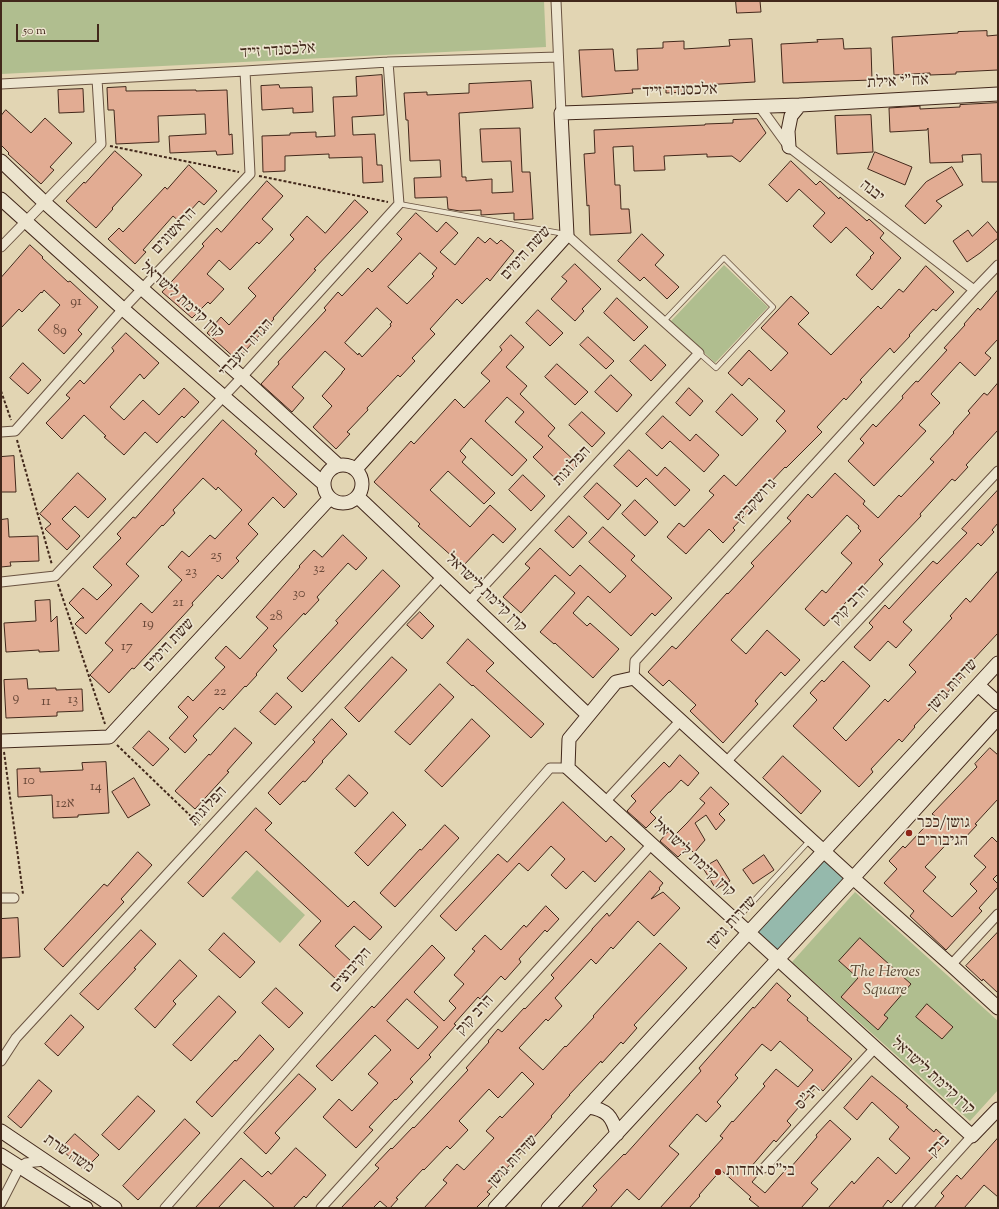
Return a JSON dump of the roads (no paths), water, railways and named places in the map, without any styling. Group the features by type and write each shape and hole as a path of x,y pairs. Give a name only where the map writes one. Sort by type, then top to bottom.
{"street":[{"name":"ששת הימים","path":"356,469 567,235 556,1"},
{"name":"אלכסנדר זייד","path":"1,84 388,62 558,57"},
{"path":"388,62 398,204"},
{"name":"הראשונים","path":"1,432 15,431 122,309 250,174 245,71"},
{"path":"1,247 101,144 97,79"},
{"name":"אח\"י אילת","path":"800,105 998,94"},
{"name":"אלכסנדר זייד","path":"561,114 800,105"},
{"path":"789,147 788,131 791,116 800,105"},
{"name":"יבנה","path":"760,107 789,147 974,290"},
{"name":"קרן קיימת לישראל","path":"1,161 44,202 142,288 338,465"},
{"path":"1,198 122,309 324,484"},
{"name":"הגדוד העברי","path":"1,582 55,576 242,378 398,204"},
{"path":"567,235 699,353"},
{"name":"גרושקביץ","path":"634,678 635,661 998,265"},
{"name":"הפלוגות","path":"469,602 699,353"},
{"path":"338,465 350,466 356,469 360,474 363,486 358,497 347,503 335,502 330,498 325,489 325,478 328,472 338,465"},
{"name":"הרב קוק","path":"726,762 998,471"},
{"name":"קרן קיימת לישראל","path":"358,497 588,715"},
{"name":"ששת הימים","path":"2,741 109,737 330,498"},
{"name":"הפלוגות","path":"1,1061 16,1038 442,576"},
{"name":"שדרות גושן","path":"495,1208 748,932 998,663"},
{"path":"568,768 569,739 616,682 634,678 998,1008"},
{"path":"978,686 998,703"},
{"path":"548,1208 778,960 998,718"},
{"path":"606,802 680,720"},
{"name":"הקיבוצים","path":"165,1208 550,768 568,768"},
{"name":"קרן קיימת לישראל","path":"568,768 972,1136"},
{"name":"הרב קוק","path":"321,1208 652,844"},
{"path":"1,898 14,898"},
{"path":"951,965 998,914"},
{"name":"רנ\"ס","path":"764,1168 875,1048"},
{"path":"589,1107 600,1109 608,1115 614,1123 617,1134"},
{"name":"ברק","path":"907,1208 998,1109"},
{"name":"משה שרת","path":"1,1131 115,1208"},
{"path":"1,1156 86,1208"},
{"path":"1,1203 19,1168 26,1163 44,1161"}],"lane":[{"path":"398,204 567,235"},
{"path":"664,321 724,258 773,307 716,368 699,353"},
{"path":"736,921 811,839"}],"water":[{"path":"824,855 847,879 778,954 753,932"}],"place":[{"name":"גושן/ככר הגיבורים","path":"909,833"},
{"name":"בי\"ס אחדות","path":"718,1172"}],"park label":[{"name":"The Heroes Square","path":"885,982"}]}
